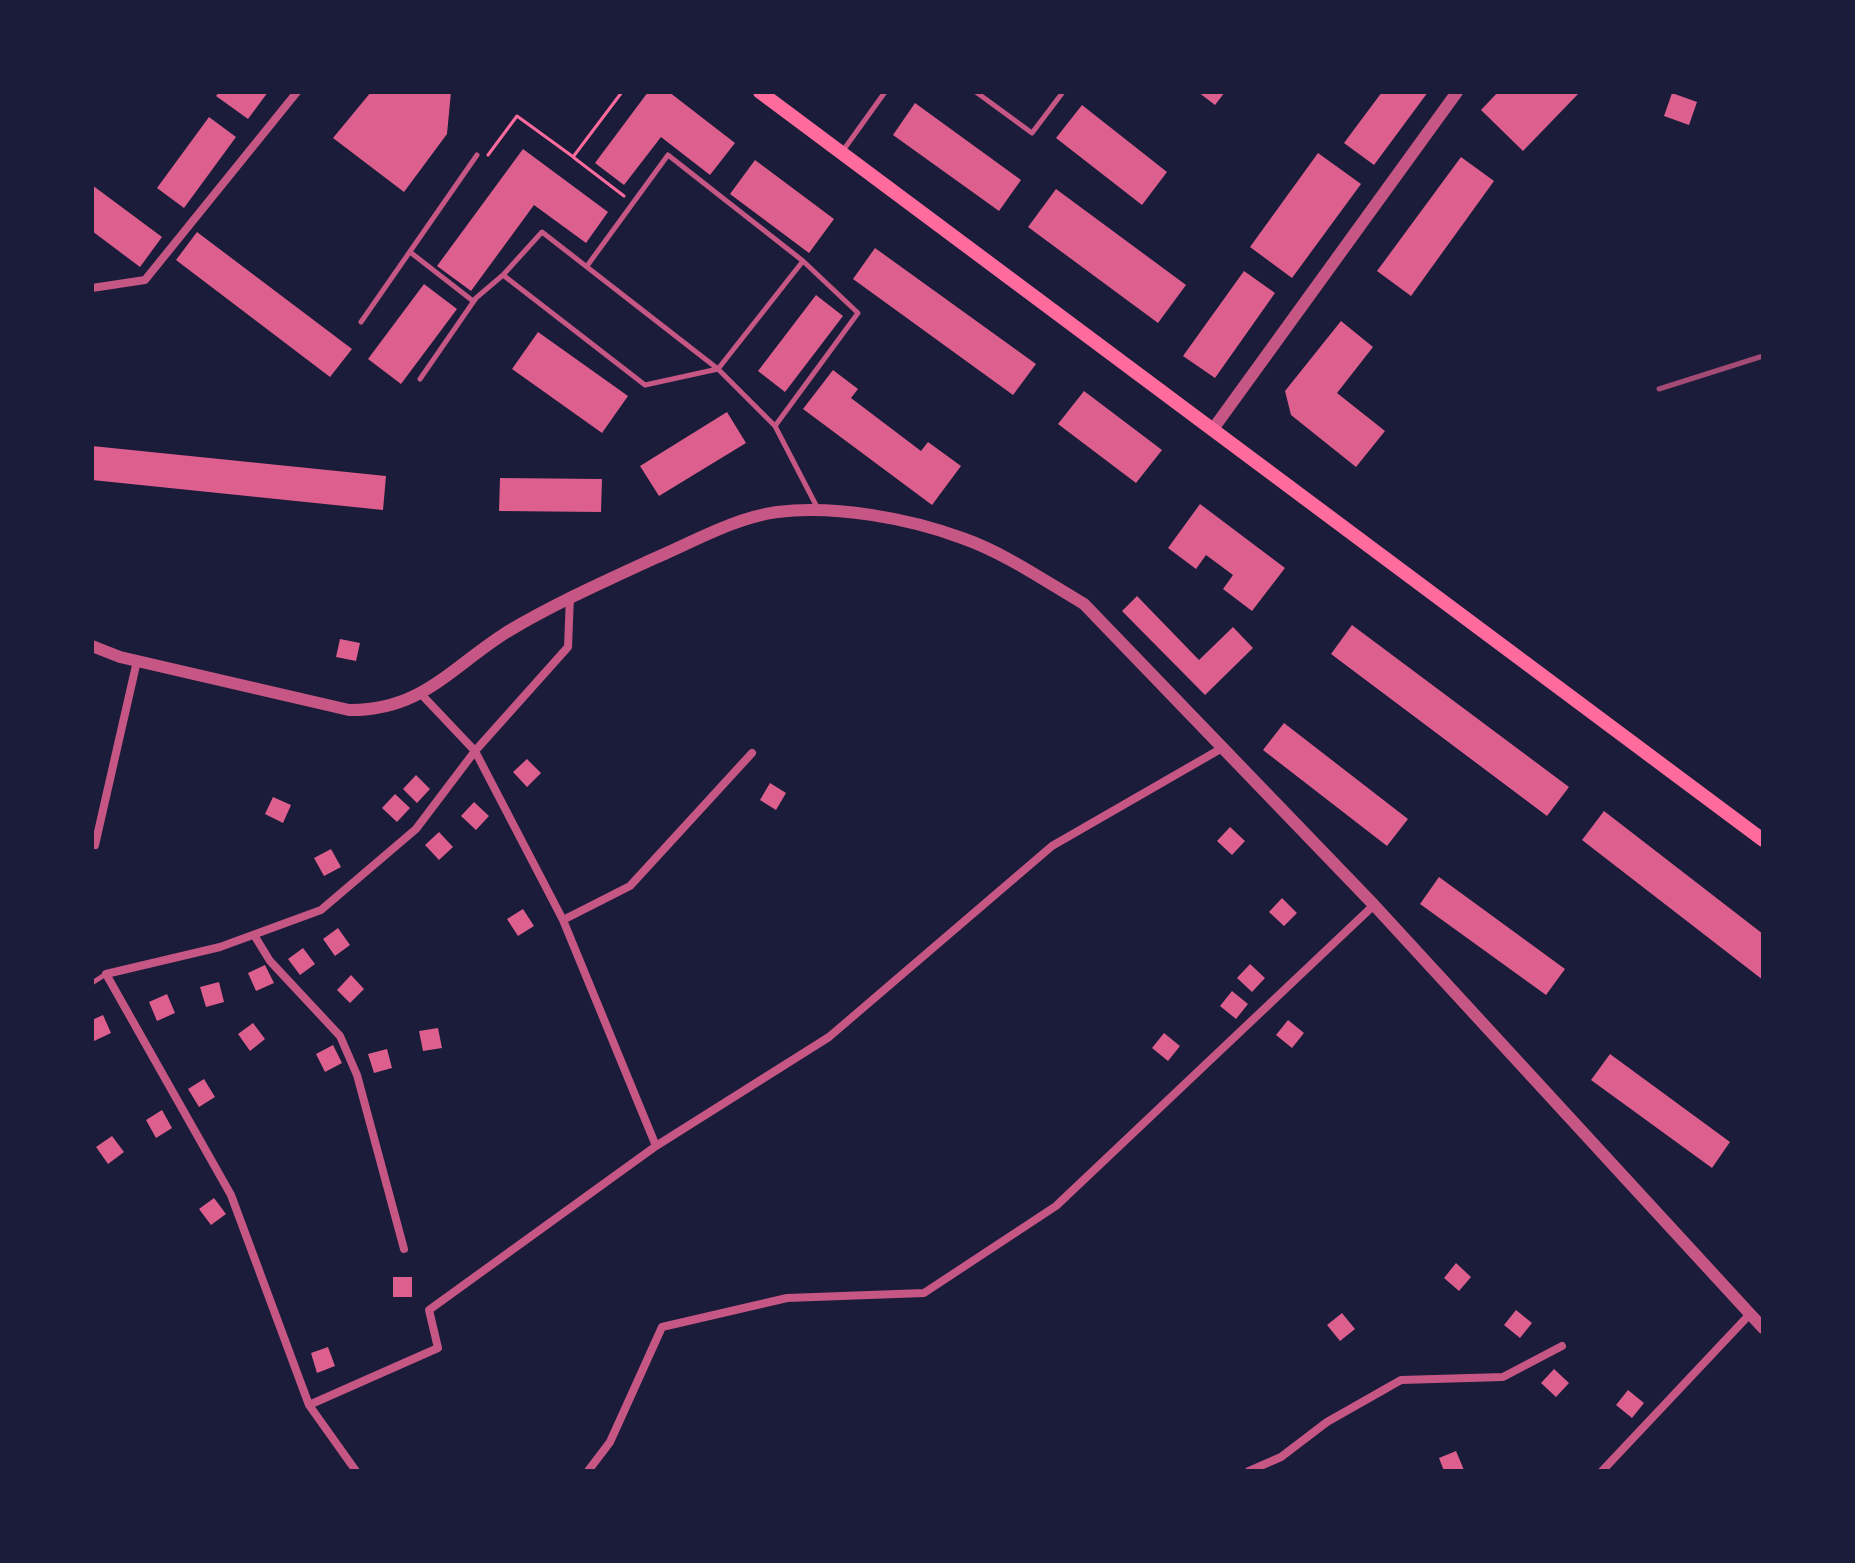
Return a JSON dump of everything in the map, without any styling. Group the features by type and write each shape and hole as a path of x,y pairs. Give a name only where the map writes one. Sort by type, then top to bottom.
{"main road":[{"path":"760,92 1763,840"}],"street":[{"path":"92,288 145,280 297,92"},
{"path":"1213,429 1457,92"},
{"path":"92,646 137,661 349,710 399,705 421,694 506,633 570,596 733,524 776,512 819,510 895,521 962,538 1026,569 1084,604 1374,905 1763,1328"},
{"path":"356,1471 309,1405 231,1195 106,974 125,967 220,947 321,910 416,829 475,751 568,647 570,596"},
{"path":"95,845 137,661"},
{"path":"421,694 475,751 563,920 656,1146"},
{"path":"309,1405 438,1348 429,1310 656,1146 829,1037 1052,846 1224,747"},
{"path":"563,920 630,886 752,753"},
{"path":"588,1471 610,1442 662,1327 787,1298 924,1293 1056,1206 1374,905"},
{"path":"254,935 270,961 340,1036 357,1075 404,1249"},
{"path":"1602,1471 1750,1314"},
{"path":"1249,1471 1281,1457 1327,1422 1401,1380 1503,1377 1562,1346"}],"lane":[{"path":"841,153 885,92"},
{"path":"976,92 1032,133 1063,92"},
{"path":"361,322 477,155"},
{"path":"587,266 668,155 803,261 858,313 775,426"},
{"path":"420,379 473,301 503,275 542,232 718,369 775,426 819,510"},
{"path":"410,252 473,301"},
{"path":"503,275 645,385 718,369 803,261"},
{"path":"92,983 106,974"}],"path":[{"path":"573,157 622,92"},
{"path":"477,155 484,160 517,116 633,203"}],"building":[{"path":"219,92 268,92 248,119 216,96"},
{"path":"371,92 451,92 447,134 404,192 333,138"},
{"path":"648,92 669,92 735,143 710,175 661,137 624,185 595,163"},
{"path":"1198,92 1225,92 1215,105"},
{"path":"1382,92 1428,92 1374,165 1344,143"},
{"path":"1498,92 1580,92 1523,151 1481,110"},
{"path":"1672,93 1697,102 1689,125 1664,116"},
{"path":"915,103 1021,180 999,211 893,135"},
{"path":"1082,105 1167,172 1142,205 1056,138"},
{"path":"209,117 236,137 184,208 157,188"},
{"path":"523,149 608,212 586,243 534,205 471,291 437,266"},
{"path":"1318,153 1361,184 1292,278 1250,247"},
{"path":"1461,157 1494,181 1411,296 1377,271"},
{"path":"755,160 834,219 809,253 730,194"},
{"path":"92,185 162,237 140,267 92,231"},
{"path":"1056,189 1186,285 1158,323 1028,227"},
{"path":"197,232 352,349 330,377 176,260"},
{"path":"875,248 1036,364 1013,395 853,279"},
{"path":"1244,271 1275,293 1215,378 1183,356"},
{"path":"424,284 457,309 401,384 368,359"},
{"path":"816,295 843,316 785,392 758,371"},
{"path":"1341,321 1373,347 1337,393 1385,431 1356,467 1291,415 1285,391"},
{"path":"538,332 628,396 602,433 512,369"},
{"path":"833,370 858,389 851,398 921,451 928,442 961,466 932,505 803,409"},
{"path":"1084,391 1162,450 1136,483 1058,424"},
{"path":"727,412 746,443 659,496 640,466"},
{"path":"92,446 386,476 383,510 92,480"},
{"path":"500,478 602,479 601,512 499,511"},
{"path":"1200,504 1285,568 1252,611 1223,589 1233,575 1206,555 1196,569 1168,548"},
{"path":"1137,596 1199,660 1233,627 1253,648 1205,695 1122,611"},
{"path":"1352,625 1569,787 1547,816 1331,654"},
{"path":"340,639 360,643 356,661 336,657"},
{"path":"1284,723 1408,819 1387,846 1263,750"},
{"path":"527,759 541,773 527,787 513,772"},
{"path":"416,775 430,789 417,803 403,789"},
{"path":"770,783 786,793 776,810 760,800"},
{"path":"395,794 410,808 397,822 382,808"},
{"path":"273,797 291,805 283,823 265,814"},
{"path":"474,802 489,816 476,830 461,816"},
{"path":"1604,811 1763,934 1763,980 1582,840"},
{"path":"1230,827 1245,841 1232,855 1217,841"},
{"path":"439,832 453,847 439,860 425,845"},
{"path":"331,849 341,867 324,876 314,858"},
{"path":"1439,877 1565,969 1546,995 1420,904"},
{"path":"1282,898 1297,913 1284,926 1269,912"},
{"path":"523,909 534,926 518,936 507,919"},
{"path":"338,928 350,945 335,956 323,939"},
{"path":"303,948 315,964 300,975 288,959"},
{"path":"1250,964 1265,978 1252,992 1237,978"},
{"path":"265,965 274,983 256,991 248,973"},
{"path":"351,975 364,989 350,1003 337,990"},
{"path":"219,982 224,1002 206,1007 200,987"},
{"path":"1232,991 1248,1004 1236,1019 1220,1006"},
{"path":"167,994 175,1013 157,1021 149,1002"},
{"path":"103,1015 111,1033 94,1041 92,1020"},
{"path":"1288,1020 1304,1033 1292,1048 1276,1035"},
{"path":"253,1023 265,1039 250,1051 238,1034"},
{"path":"438,1028 442,1048 423,1051 419,1031"},
{"path":"1164,1033 1180,1046 1168,1061 1152,1048"},
{"path":"333,1045 342,1063 325,1072 316,1054"},
{"path":"387,1049 392,1068 374,1073 368,1054"},
{"path":"1610,1054 1730,1142 1712,1168 1591,1080"},
{"path":"204,1079 215,1097 199,1107 188,1089"},
{"path":"162,1110 172,1128 156,1138 146,1120"},
{"path":"112,1136 124,1152 108,1164 96,1147"},
{"path":"214,1198 226,1214 211,1225 199,1209"},
{"path":"1456,1263 1471,1277 1459,1291 1444,1278"},
{"path":"393,1277 412,1277 412,1297 393,1297"},
{"path":"1516,1310 1532,1323 1520,1338 1504,1325"},
{"path":"1342,1313 1355,1329 1340,1341 1327,1325"},
{"path":"328,1347 335,1366 317,1373 311,1353"},
{"path":"1554,1369 1569,1383 1556,1397 1541,1383"},
{"path":"1628,1390 1644,1403 1632,1418 1616,1405"},
{"path":"1456,1451 1464,1470 1444,1471 1439,1458"}],"railway":[{"path":"1659,389 1763,356"}]}
